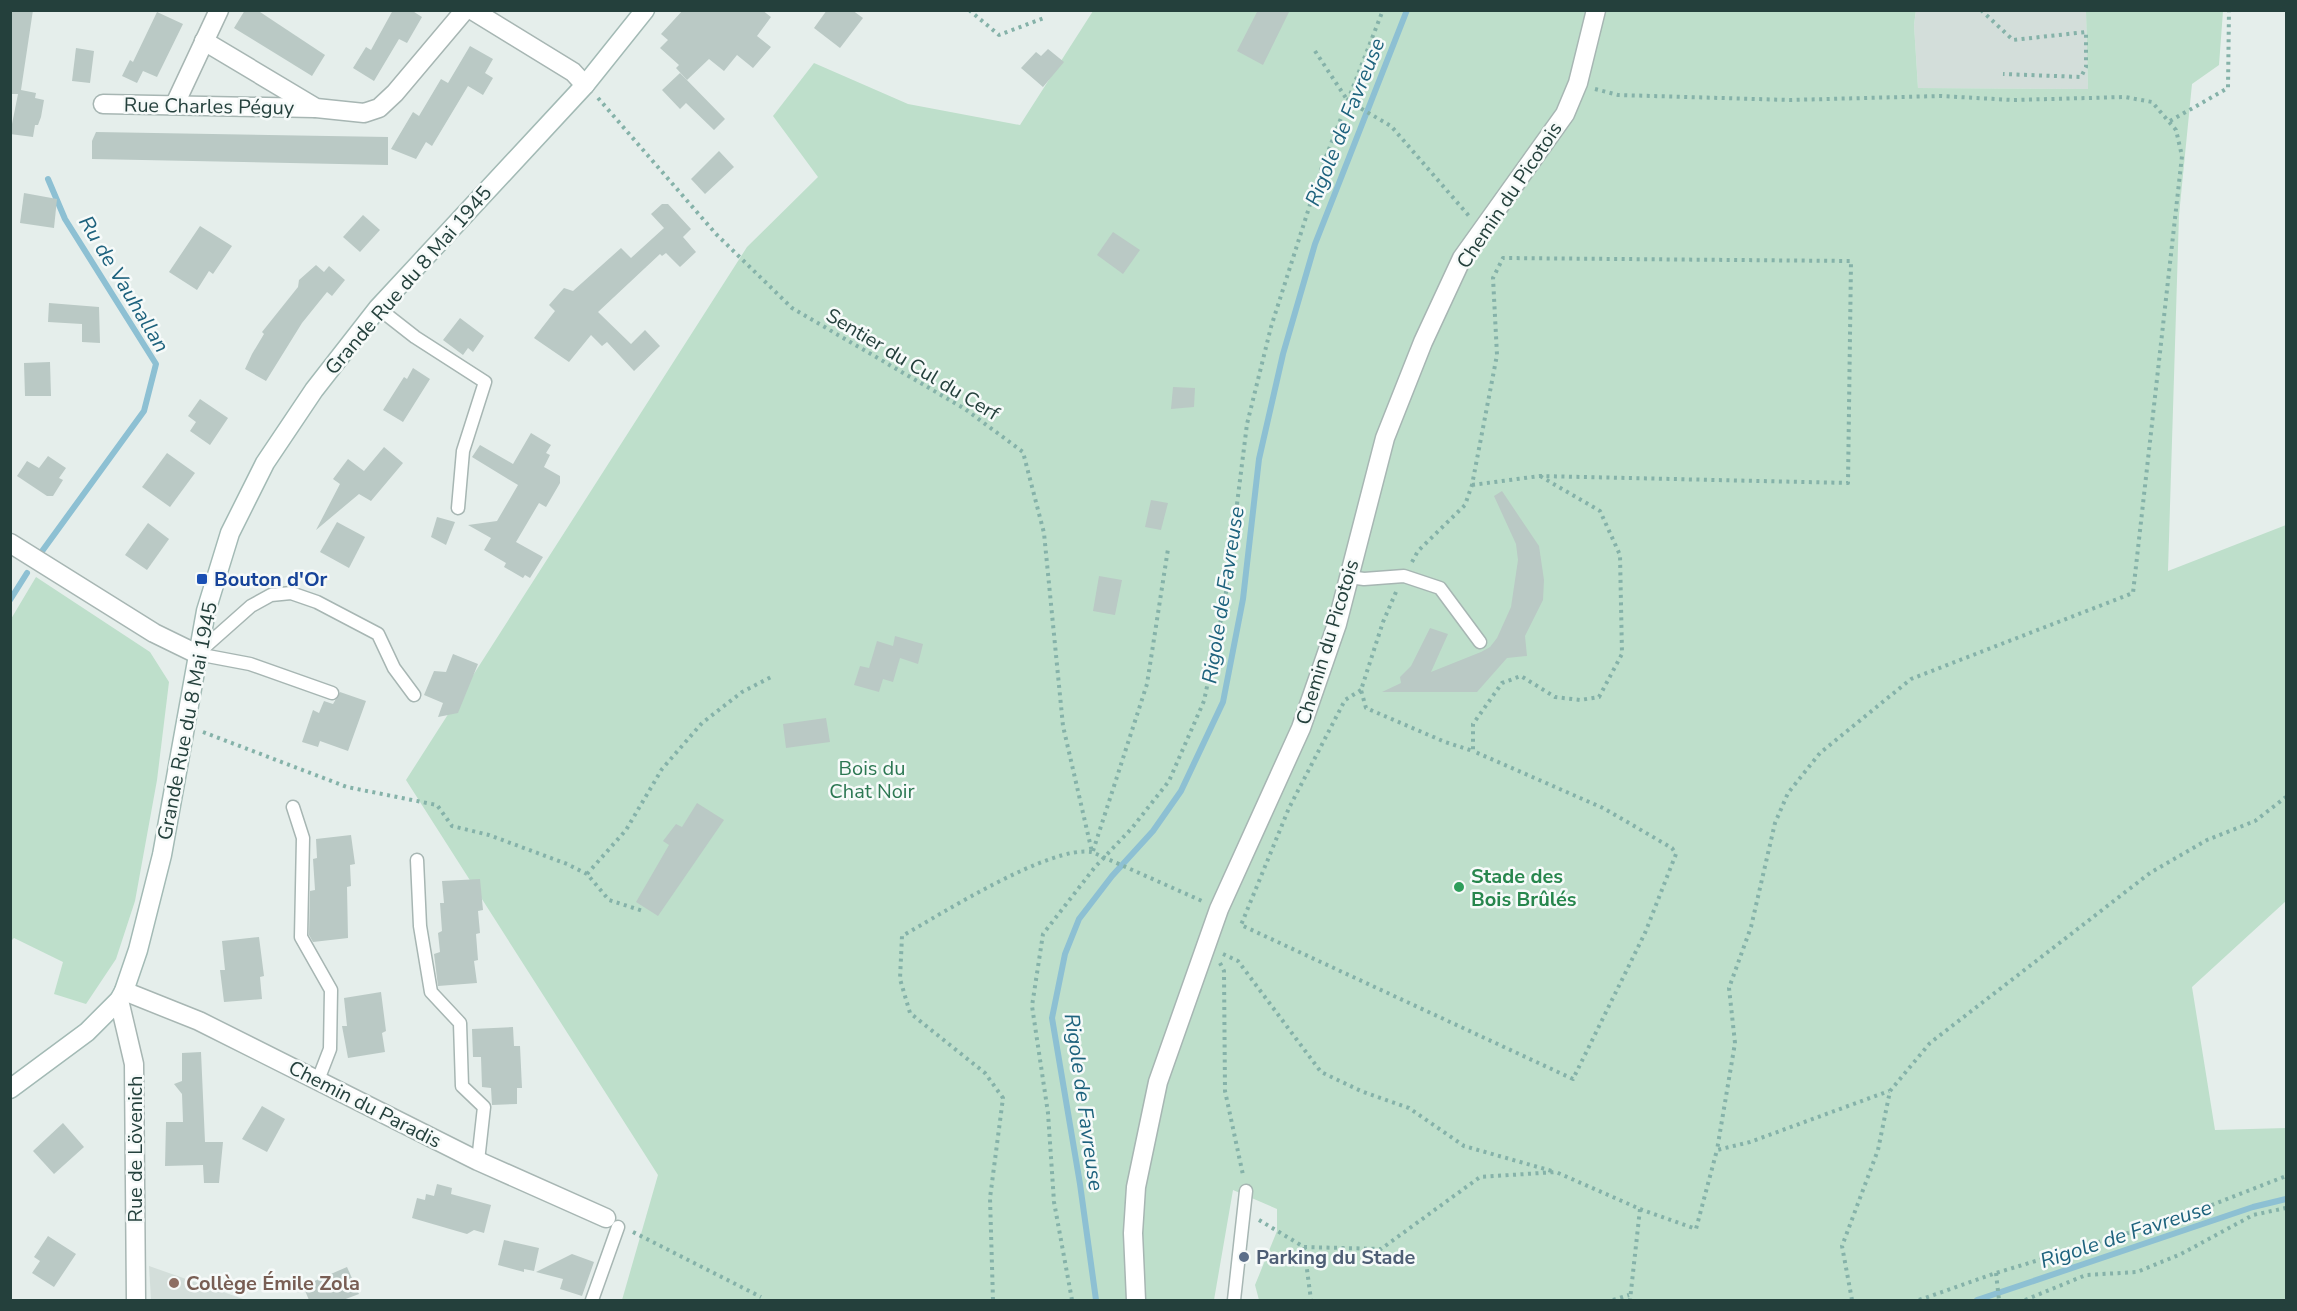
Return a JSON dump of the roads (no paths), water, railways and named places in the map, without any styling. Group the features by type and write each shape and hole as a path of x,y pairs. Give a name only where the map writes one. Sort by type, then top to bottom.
{"street":[{"path":"175,104 219,10"},
{"name":"Rue Charles Péguy","path":"103,104 316,108 364,113 379,108 395,93 465,10"},
{"path":"472,10 573,72 585,85"},
{"name":"Grande Rue du 8 Mai 1945","path":"122,995 138,950 162,855 206,611 230,533 265,463 314,390 378,308 585,85 645,10"},
{"name":"Chemin du Picotois","path":"1136,1300 1135,1198 1158,1082 1219,909 1301,728 1337,624 1385,438 1423,342 1462,258 1565,114 1578,83 1596,10"},
{"name":"Rue Charles Péguy","path":"204,41 316,108"},
{"path":"10,543 154,633 197,654"},
{"path":"10,1089 87,1032 122,995"},
{"name":"Chemin du Paradis","path":"122,995 199,1021 477,1161 612,1223"},
{"name":"Rue de Lövenich","path":"122,995 134,1064 136,1300"}],"lane":[{"path":"378,308 415,337 485,382 463,451 458,508"},
{"path":"1349,577 1364,579 1404,576 1440,588 1480,642"},
{"path":"197,654 251,606 271,595 291,593 326,606 378,634 394,668 414,694"},
{"path":"197,654 249,664 332,693"},
{"path":"293,807 303,838 301,937 331,990 330,1049 318,1080"},
{"path":"417,860 420,926 431,992 460,1023 462,1086 484,1107 477,1161"},
{"path":"1234,1300 1246,1191"},
{"path":"592,1300 612,1223"}],"waterway":[{"name":"Rigole de Favreuse","path":"1096,1300 1080,1184 1052,1018 1065,954 1079,919 1112,876 1153,831 1181,791 1223,702 1243,599 1259,459 1283,354 1315,244 1407,10"},
{"name":"Ru de Vauhallan","path":"40,554 144,411 156,364 65,219 48,179"},
{"name":"Ru de Vauhallan","path":"10,600 27,573"},
{"name":"Rigole de Favreuse","path":"1977,1300 2253,1207 2286,1199"}],"place":[{"name":"Bouton d'Or","path":"202,579"},
{"name":"Stade des Bois Brûlés","path":"1459,887"},
{"name":"Parking du Stade","path":"1244,1257"},
{"name":"Collège Émile Zola","path":"174,1283"}],"park label":[{"name":"Bois du Chat Noir","path":"872,780"}]}
